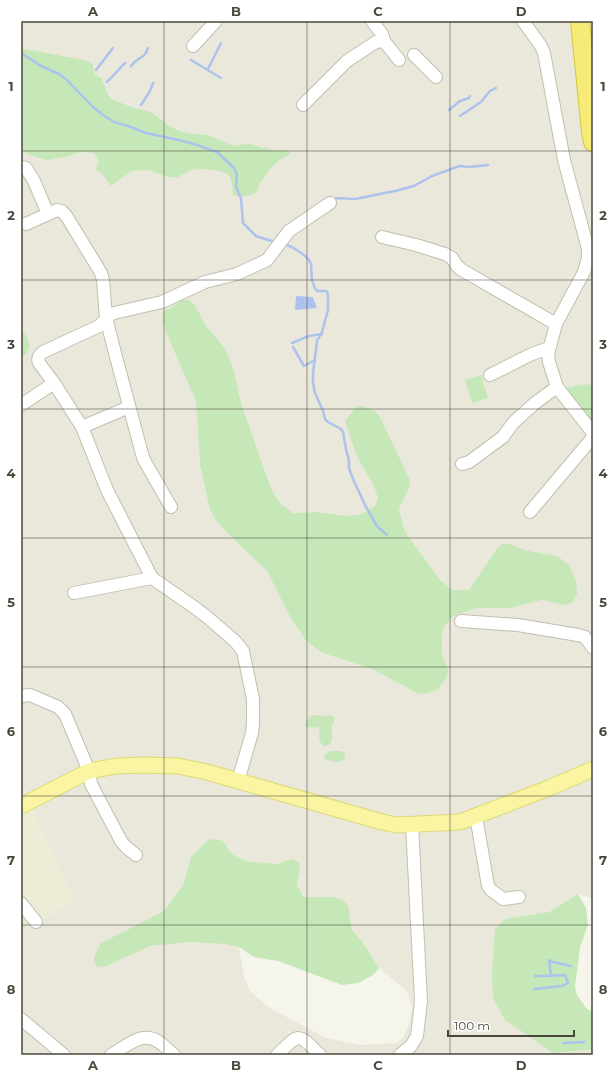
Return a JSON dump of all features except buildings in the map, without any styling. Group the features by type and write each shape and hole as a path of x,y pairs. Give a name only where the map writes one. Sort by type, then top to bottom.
{"highway":[{"path":"580,21 593,142"}],"main road":[{"path":"21,806 90,771 116,766 178,766 207,772 397,825 460,822 549,788 593,769"}],"street":[{"path":"193,46 216,21"},
{"path":"372,21 382,34 384,41 399,60"},
{"path":"522,21 541,46 544,53 564,160 588,249 588,258 584,272 556,324 549,348 549,362 557,387 593,433"},
{"path":"303,105 347,61 376,42 384,41"},
{"path":"414,55 436,77"},
{"path":"21,167 26,168 48,214"},
{"path":"238,781 252,733 253,724 253,699 243,651 235,641 207,617 152,578 107,490 82,427 38,360 39,355 43,352 99,326 106,318 114,313 162,302 205,282 237,274 267,260 294,227 330,203"},
{"path":"26,224 57,210 62,211 101,273 103,280 106,318 144,460 171,507"},
{"path":"382,237 445,254 452,258 457,266 462,270 556,324"},
{"path":"490,375 532,354 549,348"},
{"path":"21,405 54,383"},
{"path":"462,464 469,462 503,437 513,423 557,387"},
{"path":"82,427 129,406"},
{"path":"530,512 593,436"},
{"path":"74,593 152,578"},
{"path":"461,621 518,625 578,635 585,637 593,648"},
{"path":"21,696 30,695 58,707 65,714 90,771 89,778 91,784 117,834 126,847 136,855"},
{"path":"476,816 488,886 503,899 519,897"},
{"path":"400,1055 411,1046 417,1036 421,1001 412,825"},
{"path":"21,903 36,922"},
{"path":"21,1019 64,1055"},
{"path":"111,1055 138,1038 144,1037 155,1039 174,1055"},
{"path":"277,1055 293,1040 298,1038 306,1040 320,1055"}],"shaded area":[{"path":"21,21 593,21 593,899 578,894 549,912 505,919 587,1049 593,1049 593,1055 21,1055 21,359 26,355 26,335 21,328 21,150 32,156 69,156 81,152 94,153 99,162 96,169 111,186 132,171 148,170 168,177 177,178 191,170 206,169 223,172 229,175 232,184 233,196 247,196 255,194 259,185 270,169 278,161 289,155 287,150 276,150 248,143 234,146 208,135 188,133 177,130 151,112 134,108 111,99 107,93 102,78 95,75 93,65 68,57 21,48","holes":["182,300 195,305 206,326 225,348 234,370 241,403 272,491 281,504 293,513 317,512 346,516 362,514 375,506 378,498 373,484 357,457 410,486 399,509 405,532 441,581 453,590 469,590 496,550 510,544 524,550 557,556 565,605 542,600 510,608 477,608 453,616 443,629 442,638 442,654 448,669 419,694 372,669 326,654 312,646 306,641 289,615 267,571 224,530 210,510 200,465 196,401 162,320 163,312","223,841 232,854 246,861 277,864 291,859 300,870 297,885 305,897 335,897 348,905 352,930 362,941 379,968 406,990 412,1007 410,1021 404,1036 397,1043 362,1045 326,1038 268,1007 250,991 244,977 239,947 224,944 191,942 150,946 101,943 164,911 183,885 191,857"]},
{"path":"32,807 74,900 39,924 21,903 21,812"}],"green space":[{"path":"21,48 89,61 93,65 95,75 102,78 107,93 111,99 134,108 151,112 177,130 188,133 208,135 234,146 248,143 276,150 287,150 291,153 278,161 270,169 259,185 255,194 247,196 233,196 232,184 229,175 223,172 206,169 191,170 177,178 168,177 148,170 132,171 111,186 101,173 95,169 99,162 94,153 81,152 47,160 32,156 21,150"},
{"path":"182,300 189,300 195,305 206,326 225,348 234,370 241,403 272,491 281,504 293,513 317,512 347,516 362,514 375,506 378,498 373,484 357,457 345,421 355,408 362,406 374,410 379,415 409,478 410,486 399,509 405,532 441,581 453,590 469,590 496,550 502,544 510,544 524,550 557,556 569,565 576,580 577,595 572,603 565,605 542,600 510,608 477,608 453,616 443,629 442,638 442,654 448,669 447,676 438,689 429,693 419,694 372,669 319,651 306,641 289,615 267,571 224,530 210,510 200,465 196,401 162,320 163,312"},
{"path":"21,328 28,340 29,348 21,359"},
{"path":"481,375 488,398 472,403 465,380"},
{"path":"589,384 593,387 593,435 562,388"},
{"path":"330,715 335,718 332,726 332,741 328,745 324,746 320,741 319,728 305,726 305,723 311,716"},
{"path":"331,751 340,751 345,753 345,757 338,762 325,759 325,754"},
{"path":"216,839 223,841 232,854 246,861 277,864 291,859 299,862 300,870 297,885 304,897 335,897 348,905 352,930 362,941 379,968 373,975 358,983 342,985 278,961 254,957 239,947 224,944 191,942 150,946 104,967 96,966 94,957 101,943 164,911 183,885 191,857 208,840"},
{"path":"578,894 586,908 588,925 580,947 575,987 577,995 586,1008 593,1012 593,1049 553,1053 505,1020 493,998 492,976 495,929 505,919 549,912"}],"water":[{"path":"296,296 313,297 317,308 295,310"}],"waterway":[{"path":"208,69 221,43"},
{"path":"96,70 113,48"},
{"path":"131,66 145,54 148,48"},
{"path":"21,53 41,66 59,74 66,79 93,107 114,122 146,133 179,140 217,152 234,168 237,175 236,186 241,199 243,223 256,236 275,242"},
{"path":"191,60 221,78"},
{"path":"107,82 125,63"},
{"path":"141,105 153,83"},
{"path":"460,116 481,102 490,91 496,88"},
{"path":"449,110 460,101 469,98 470,96"},
{"path":"332,201 336,198 355,199 414,186 432,176 460,166 469,167 488,165"},
{"path":"284,244 295,249 310,261 313,284 315,288 317,291 326,291 328,294 328,310 322,332 317,341 313,373 315,393 325,419 341,429 343,432 349,468 353,479 377,526 387,535"},
{"path":"292,343 309,336 322,334"},
{"path":"293,347 304,366 315,360"},
{"path":"551,976 549,960 571,966"},
{"path":"535,976 565,975 568,983 562,986 535,989"},
{"path":"563,1043 584,1042"}]}
